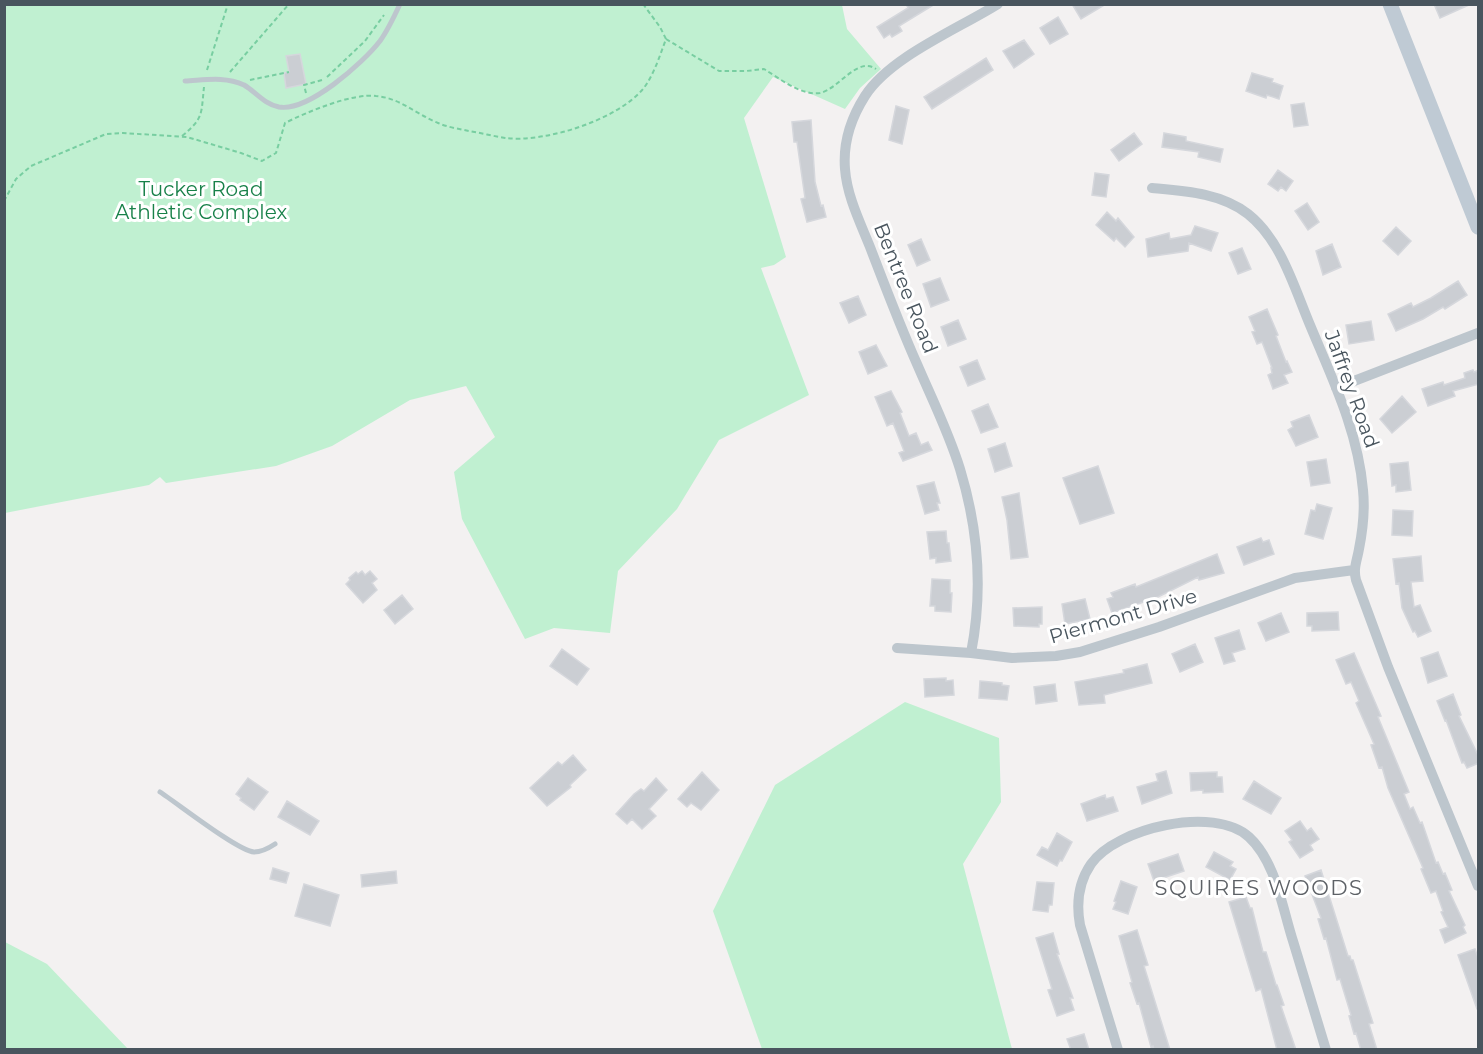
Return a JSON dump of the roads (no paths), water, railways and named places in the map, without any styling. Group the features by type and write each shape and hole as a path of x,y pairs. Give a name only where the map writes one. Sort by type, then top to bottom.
{"main road":[{"path":"1390,4 1479,226"}],"street":[{"name":"Bentree Road","path":"972,653 977,622 977,568 971,515 962,476 856,213 845,170 846,147 851,123 866,95 882,76 905,58 998,4"},
{"name":"Jaffrey Road","path":"1152,188 1220,199 1243,210 1266,232 1287,271 1336,388 1355,441 1363,488 1363,521 1354,570"},
{"path":"1336,388 1479,333"},
{"name":"Piermont Drive","path":"897,648 1024,658 1043,658 1080,652 1159,627 1295,578 1354,570"},
{"path":"1354,570 1388,667 1479,886"},
{"path":"1118,1050 1080,925 1079,892 1085,874 1105,850 1145,832 1193,820 1230,825 1248,837 1261,852 1274,879 1326,1050"}],"lane":[{"path":"185,81 224,79 243,85 269,104 279,107 307,100 329,88 375,46 400,4"},
{"path":"160,792 224,836 252,852 264,850 275,844"}],"district":[{"name":"SQUIRES WOODS","path":"1259,887"}],"park label":[{"name":"Tucker Road Athletic Complex","path":"201,200"}]}
